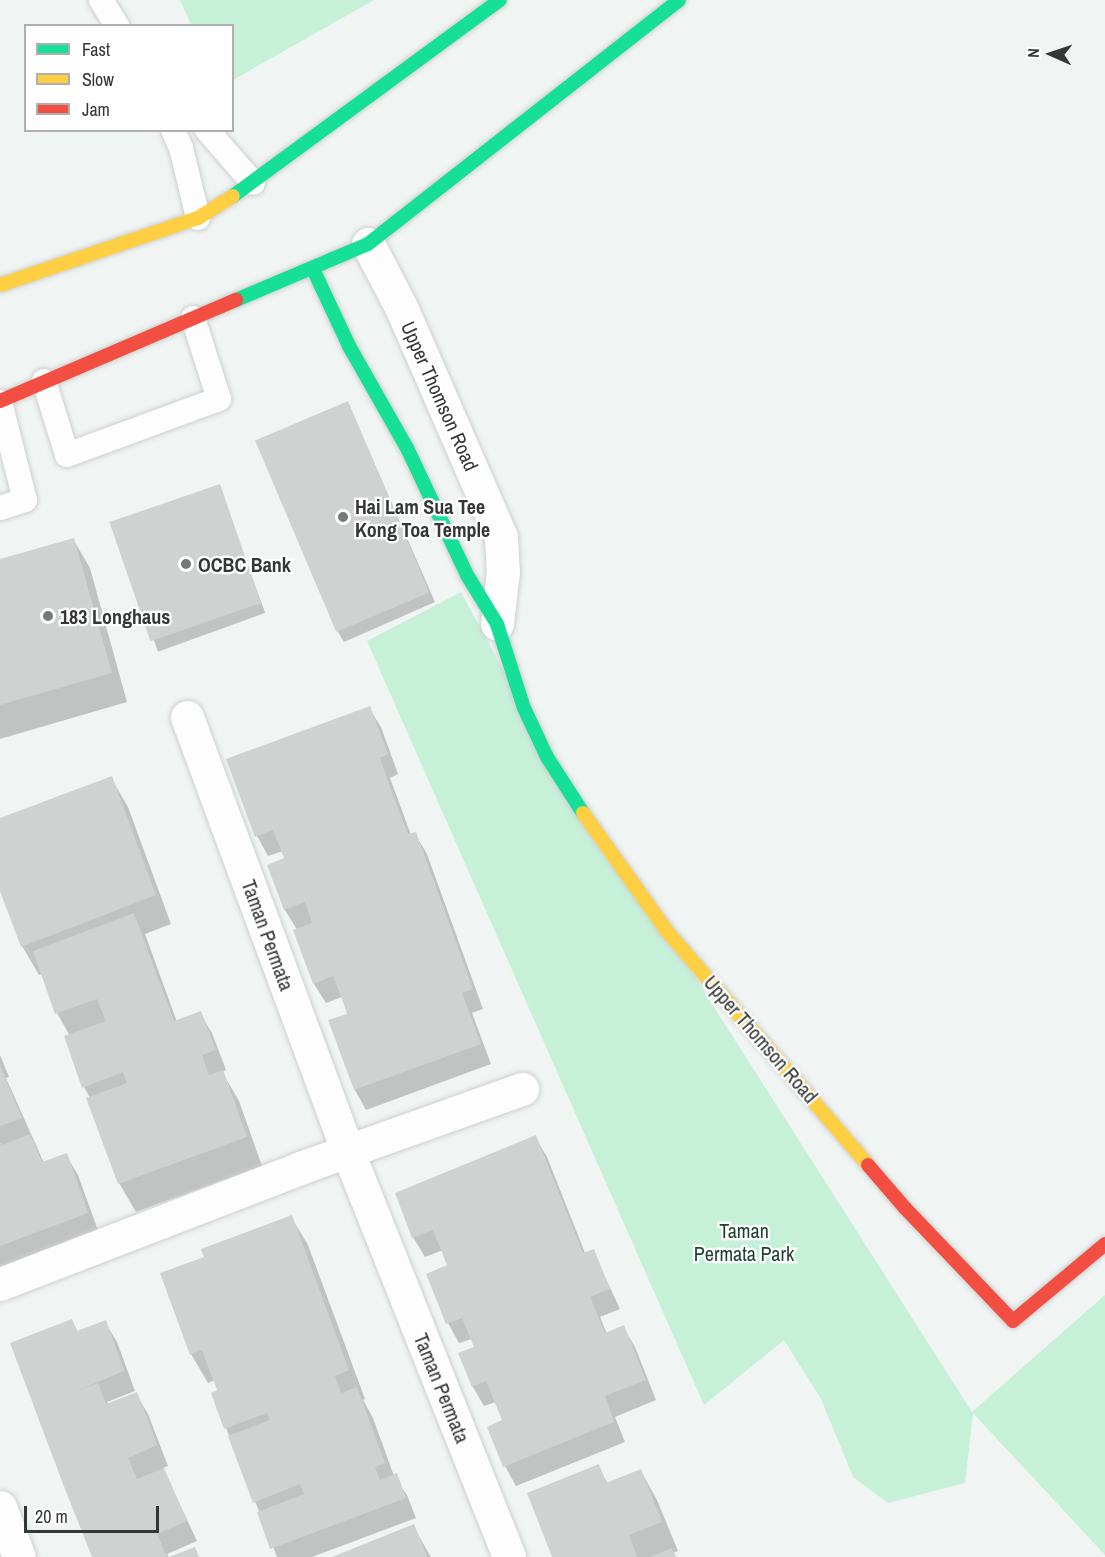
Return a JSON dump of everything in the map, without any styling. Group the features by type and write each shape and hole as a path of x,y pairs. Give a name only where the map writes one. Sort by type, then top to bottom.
{"main road":[{"path":"0,285 198,218 254,183 500,0"},
{"path":"0,401 193,318 313,270 368,244 679,0"},
{"name":"Upper Thomson Road","path":"313,270 349,346 407,448 467,575 497,624 524,708 547,757 559,779 666,930 905,1208 1013,1320 1105,1245"}],"street":[{"name":"Upper Thomson Road","path":"368,244 401,307 501,537 503,571 497,624"},
{"name":"Taman Permata","path":"187,717 348,1152 509,1557"},
{"path":"0,1284 348,1152 522,1089"},
{"path":"0,1507 19,1557"}],"lane":[{"path":"101,0 116,24"},
{"path":"174,132 181,148 198,218"},
{"path":"209,132 254,183"},
{"path":"44,381 68,455 219,399 193,318"},
{"path":"0,401 25,500 0,508"}],"green space":[{"path":"180,0 374,0 234,79 234,24 191,24"},
{"name":"Taman Permata Park","path":"461,592 524,709 972,1412 1105,1295 1105,1555 973,1413 965,1483 888,1503 853,1477 821,1399 784,1340 704,1405 367,641"}],"building":[{"name":"Hai Lam Sua Tee Kong Toa Temple","path":"348,401 429,592 336,632 255,440"},
{"name":"OCBC Bank","path":"220,484 261,603 150,641 109,522"},
{"name":"183 Longhaus","path":"74,538 112,673 0,705 0,559"},
{"path":"370,706 388,754 380,758 394,798 408,834 416,832 473,989 462,993 481,1044 354,1090 328,1020 347,1014 342,999 333,976 313,984 293,930 312,923 305,902 284,910 267,865 284,858 273,830 255,837 226,759"},
{"path":"112,776 156,895 21,947 0,891 0,818"},
{"path":"134,913 174,1021 201,1011 216,1050 202,1055 209,1075 223,1070 247,1137 118,1184 86,1098 127,1083 123,1072 82,1088 64,1036 106,1021 97,999 55,1014 33,951"},
{"path":"0,1065 22,1118 0,1126"},
{"path":"30,1134 42,1162 67,1153 88,1213 0,1246 0,1142 2,1145"},
{"path":"536,1135 583,1253 594,1249 610,1289 590,1297 605,1333 624,1325 646,1380 605,1396 614,1422 503,1467 487,1427 502,1420 486,1381 472,1387 458,1353 474,1347 462,1318 446,1324 426,1274 447,1265 433,1230 412,1238 395,1193"},
{"path":"292,1215 349,1370 335,1376 341,1393 357,1387 385,1463 375,1467 380,1480 397,1473 406,1498 270,1549 257,1512 304,1494 300,1484 253,1503 228,1436 270,1420 267,1413 224,1429 211,1393 217,1390 202,1350 190,1355 160,1273 204,1257 201,1249"},
{"path":"72,1319 77,1331 106,1320 124,1371 72,1393 98,1383 106,1404 137,1392 145,1412 157,1445 128,1458 137,1479 164,1468 187,1521 157,1534 167,1557 92,1557 10,1343"},
{"path":"599,1464 606,1483 641,1469 662,1522 629,1535 637,1557 552,1557 527,1493"},
{"path":"414,1524 427,1557 332,1557"},
{"path":"195,1547 199,1557 169,1557"},
{"path":"672,1548 676,1557 650,1557"}],"traffic: fast":[{"path":"233,196 500,0"},
{"path":"236,300 368,244 679,0"},
{"path":"313,269 349,346 407,448 467,575 497,624 524,708 547,757 583,813"}],"traffic: slow":[{"path":"0,285 198,218 233,196"},
{"path":"583,813 666,930 868,1165"}],"traffic: jam":[{"path":"0,401 236,300"},
{"path":"868,1165 905,1208 1013,1321 1105,1244"}],"place":[{"name":"Hai Lam Sua Tee Kong Toa Temple","path":"343,517"},
{"name":"OCBC Bank","path":"186,564"},
{"name":"183 Longhaus","path":"48,616"}]}
